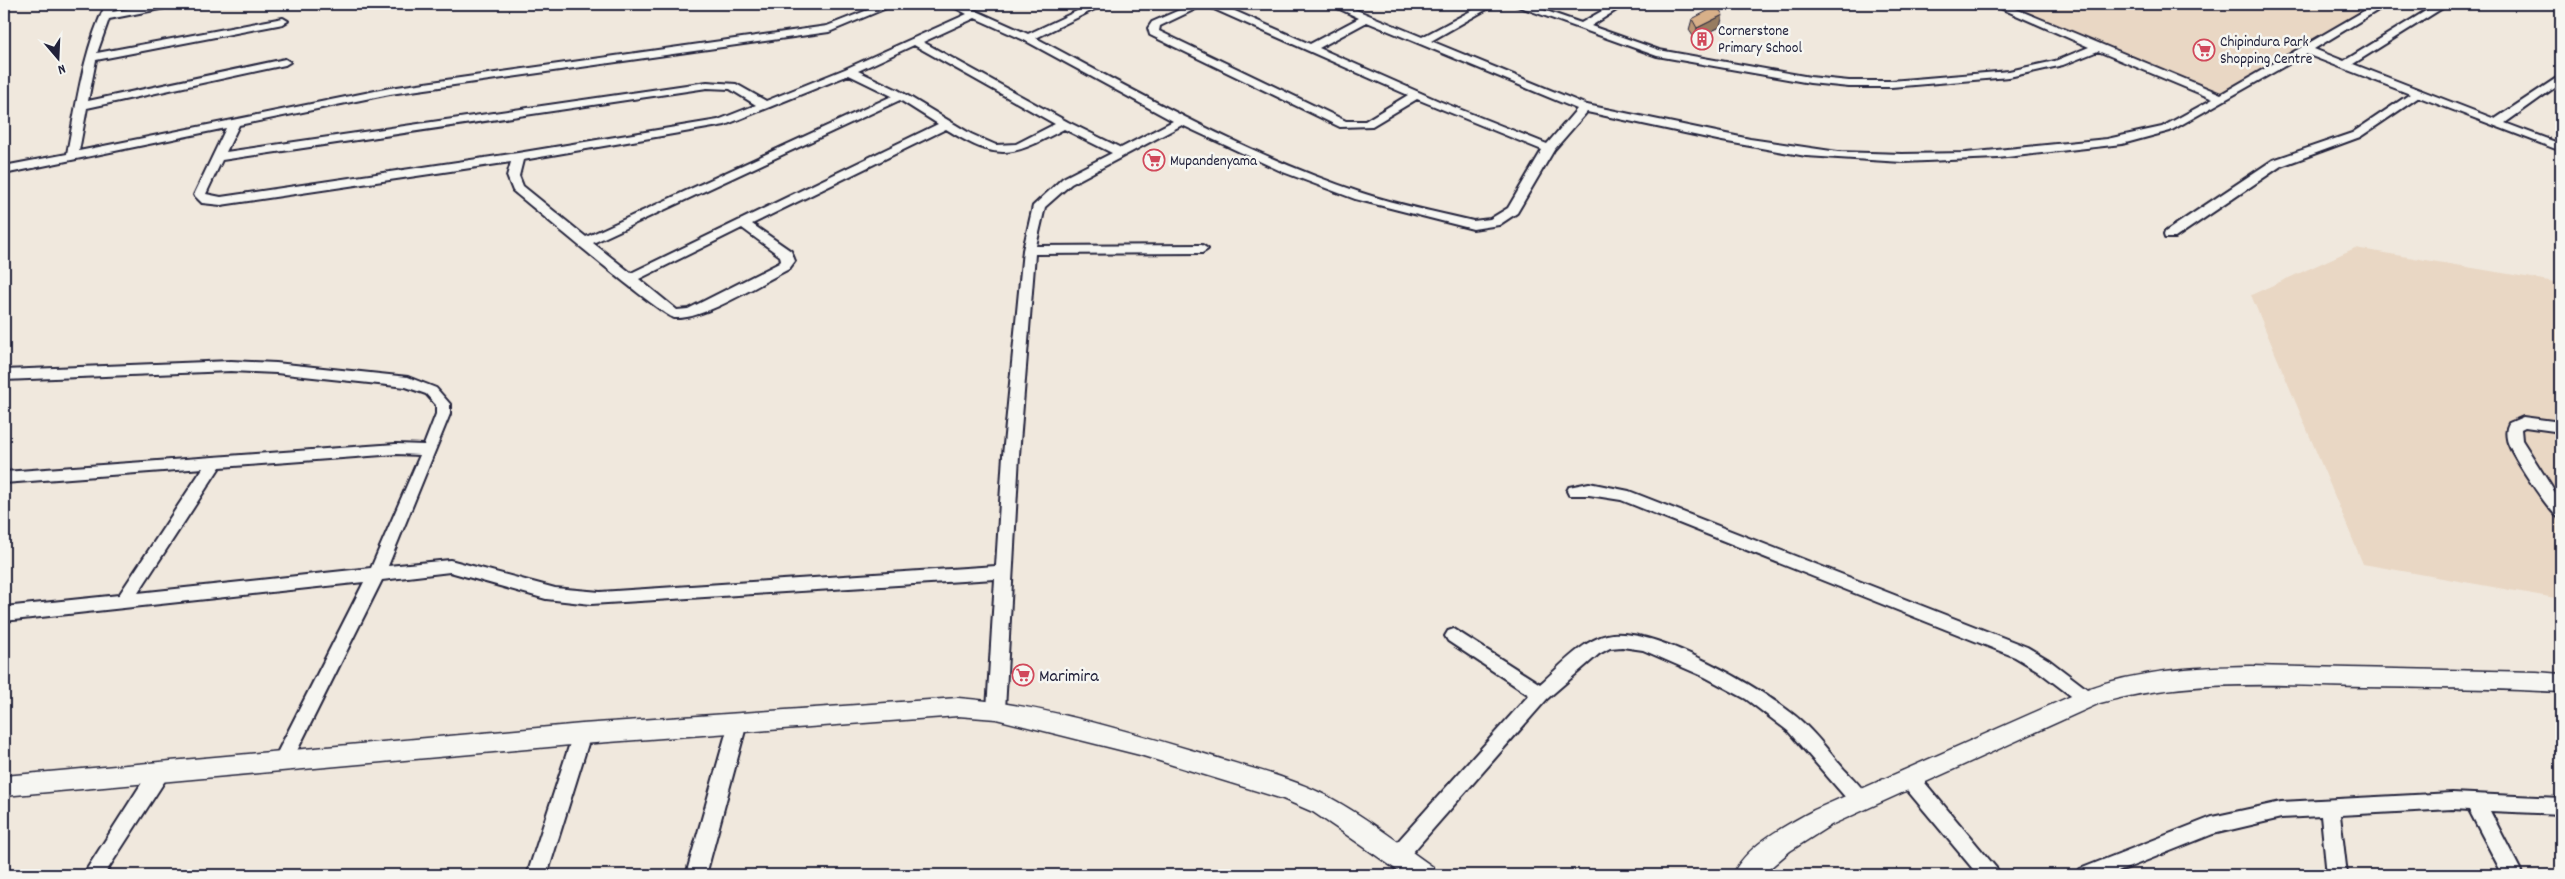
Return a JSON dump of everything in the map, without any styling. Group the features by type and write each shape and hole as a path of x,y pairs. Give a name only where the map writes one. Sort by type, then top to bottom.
{"street":[{"path":"72,156 83,105 90,58 104,17 111,4"},
{"path":"104,17 170,4"},
{"path":"4,170 436,83 829,29 891,4"},
{"path":"952,4 1028,38 1182,121 1326,185 1359,196 1473,225 1491,224 1505,219 1513,210 1549,149 1584,108"},
{"path":"1028,38 1100,4"},
{"path":"1201,4 1156,24 1153,28 1154,33 1344,125 1368,124 1416,95"},
{"path":"1210,4 1416,95 1549,149"},
{"path":"1334,4 1584,108 1805,152 1851,156 1986,156 2100,144 2162,132 2306,50 2378,5"},
{"path":"1423,41 1491,4"},
{"path":"1517,4 1626,44 1682,59 1849,84 1891,84 2009,74 2059,63 2098,47"},
{"path":"1582,28 1621,4"},
{"path":"1996,4 2222,99"},
{"path":"2346,64 2444,4"},
{"path":"235,122 200,195 206,200 221,201 518,157 721,123 849,71 975,14"},
{"path":"1310,48 1368,17"},
{"path":"90,58 283,21"},
{"path":"914,41 1064,124 1122,153"},
{"path":"2306,50 2561,148"},
{"path":"83,105 285,62"},
{"path":"849,71 900,96 988,147 997,150 1020,146 1064,124"},
{"path":"2497,123 2561,78"},
{"path":"218,157 708,85 732,86 765,105"},
{"path":"2170,235 2276,163 2356,135 2418,92"},
{"path":"583,242 900,96"},
{"path":"996,710 1003,572 1029,250 1039,206 1050,194 1067,181 1182,121"},
{"path":"628,279 947,124"},
{"path":"518,157 513,176 518,188 628,279 674,314 690,313 702,308 784,266 788,261 786,254 743,223"},
{"path":"1029,250 1202,249"},
{"path":"4,374 232,366 276,368 408,382 431,391 443,404 443,414 430,450 378,573 282,761"},
{"path":"2561,427 2523,422 2514,427 2514,440 2549,498 2561,513"},
{"path":"4,477 396,449 430,450"},
{"path":"125,600 215,462"},
{"path":"1575,491 1590,489 1623,495 1898,602 2021,652 2043,664 2086,697"},
{"path":"4,614 450,566 472,570 546,593 580,598 618,598 1003,572"},
{"path":"1454,636 1541,694"},
{"path":"1398,856 1541,694 1593,648 1607,642 1622,640 1645,644 1711,672 1752,694 1794,726 1860,800"},
{"path":"1745,875 1760,858 1784,840 1860,800 2086,697 2166,679 2221,676 2491,679 2561,683"},
{"path":"4,786 582,734 910,709 996,710 1140,745 1288,790 1321,806 1424,875"},
{"path":"696,875 738,723"},
{"path":"537,875 582,734"},
{"path":"93,875 159,773"},
{"path":"1909,778 1990,875"},
{"path":"2087,875 2212,826 2235,819 2281,810 2475,802 2561,806"},
{"path":"2475,802 2513,875"},
{"path":"2330,807 2337,875"}],"shaded area":[{"name":"Chipindura Park Shopping Centre","path":"2003,4 2365,4 2371,6 2219,95"},
{"path":"2355,248 2561,283 2561,599 2363,564 2251,295"}],"building":[{"path":"1717,6 1723,15 1697,28 1692,19"}],"place":[{"name":"Cornerstone Primary School","path":"1702,39"},
{"name":"Chipindura Park Shopping Centre","path":"2204,50"},
{"name":"Mupandenyama","path":"1154,160"},
{"name":"Marimira","path":"1023,675"}]}
